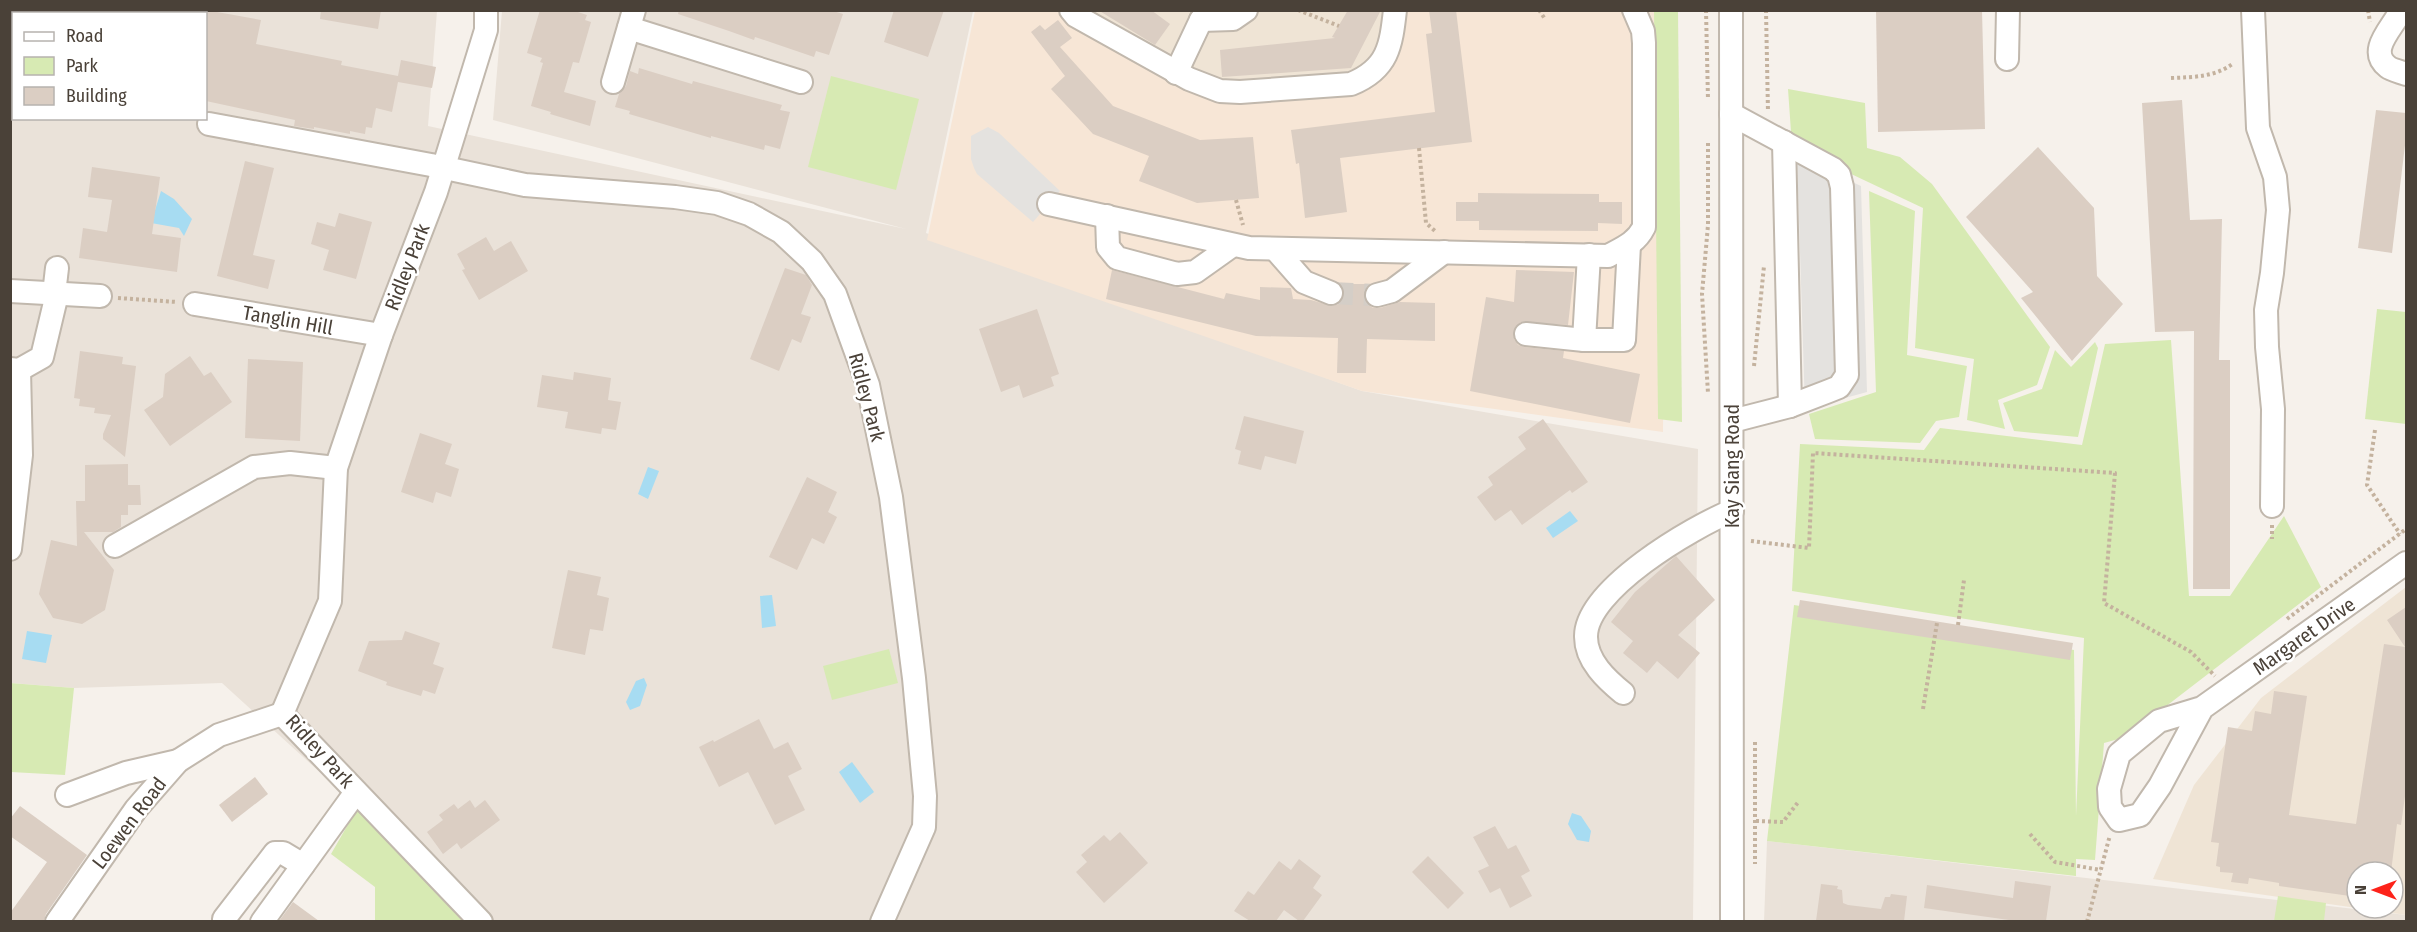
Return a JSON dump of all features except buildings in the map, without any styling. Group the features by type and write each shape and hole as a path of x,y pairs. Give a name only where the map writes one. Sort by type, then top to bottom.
{"street":[{"name":"Ridley Park","path":"481,921 282,714 330,601 336,468 381,335 436,192 486,30 486,10"},
{"path":"1071,10 1076,16 1176,73 1220,91 1240,92 1351,84 1374,72 1389,50 1395,10"},
{"path":"1176,73 1198,15 1233,19 1246,10"},
{"path":"1049,204 1249,248 1443,245 1608,256 1639,237 1644,227 1644,43 1634,10"},
{"name":"Kay Siang Road","path":"1731,10 1732,921"},
{"path":"2007,59 2008,10"},
{"path":"2253,10 2258,128 2275,177 2278,210 2266,310 2266,347 2273,409 2272,506"},
{"path":"2401,10 2396,22 2381,41 2380,55 2388,67 2406,74"},
{"path":"613,82 632,19 801,82"},
{"path":"1731,114 1833,169 1839,175 1842,187 1847,375 1839,387 1790,406 1731,421"},
{"name":"Ridley Park","path":"209,124 443,167 525,185 675,197 717,203 739,210 781,232 812,261 835,294 868,385 891,497 914,678 925,796 924,827 882,921"},
{"path":"1777,138 1790,406"},
{"path":"1107,216 1108,248 1117,258 1177,274 1195,272 1233,245"},
{"path":"1377,294 1392,291 1443,245"},
{"path":"1526,334 1584,340 1624,340 1629,245"},
{"path":"1275,249 1304,282 1331,293"},
{"path":"1584,340 1589,255"},
{"path":"10,549 21,455 15,370 42,357 55,294 57,268"},
{"path":"10,291 100,297"},
{"name":"Tanglin Hill","path":"195,304 381,335"},
{"path":"115,546 254,467 290,463 336,468"},
{"path":"1623,693 1608,681 1590,656 1586,637 1591,614 1631,572 1687,532 1732,511"},
{"name":"Margaret Drive","path":"2202,708 2160,786 2140,814 2119,820 2110,807 2109,789 2119,754 2159,721 2202,708 2406,563"},
{"name":"Loewen Road","path":"57,921 136,809 178,761 219,735 282,714"},
{"path":"67,795 126,773 178,761"},
{"path":"262,921 356,792"},
{"path":"224,919 275,853 284,853 303,865"}],"path":[{"path":"1298,10 1339,26"},
{"path":"1539,10 1545,19"},
{"path":"1766,10 1777,138"},
{"path":"2171,78 2207,76"},
{"path":"1419,148 1426,223 1443,245"},
{"path":"1754,371 1765,259"},
{"path":"100,297 195,304"},
{"path":"2375,430 2367,485 2400,534"},
{"path":"1750,541 1809,548 1813,453 2115,473 2104,603 2191,652 2217,678"},
{"path":"1750,530 1750,552"},
{"path":"1958,625 1964,580"},
{"path":"1923,709 1936,623"},
{"path":"1755,741 1755,868"},
{"path":"1756,821 1783,822 1798,801"},
{"path":"2087,921 2111,834 2119,820"},
{"path":"2030,834 2055,862 2101,870"}],"shaded area":[{"path":"10,11 437,11 428,126 906,229 493,120 502,11 973,11 926,233 1362,391 1698,449 1693,921 469,921 358,807 222,683 74,688 11,683"},
{"path":"975,11 1665,11 1663,432 1362,391 927,240"},
{"path":"1080,11 1386,11 1385,29 1372,59 1358,73 1224,85"},
{"path":"988,127 999,133 1060,191 1033,222 977,174 974,168 971,159 971,136"},
{"path":"1797,157 1861,186 1867,392 1805,409"},
{"path":"2406,587 2406,915 2405,860 2345,860 2345,906 2153,879 2194,785 2261,698"},
{"path":"1767,841 2345,908 2345,920 2405,920 2406,915 2406,922 1764,922"}],"green space":[{"path":"1654,11 1678,11 1682,422 1658,419"},
{"path":"831,76 919,99 896,190 808,167"},
{"path":"1788,89 1865,103 1867,148 1900,157 1932,184 2050,347 2037,385 1998,400 2005,429 1967,420 1974,359 1915,348 1923,208 1792,146"},
{"path":"1869,191 1915,211 1907,355 1967,366 1959,417 1936,421 1920,443 1815,439 1809,414 1876,392"},
{"path":"2377,309 2406,312 2406,424 2365,419"},
{"path":"2171,340 2189,596 2230,596 2284,516 2321,587 2126,737 2104,743 2095,860 2076,859 2076,876 1767,841 1794,605 2074,650 2076,816 2084,638 1792,591 1800,444 1924,450 1940,428 2082,445 2105,344"},
{"path":"2095,342 2098,348 2078,437 2014,431 2003,403 2042,389 2055,350 2071,367"},
{"path":"889,649 898,683 832,700 823,666"},
{"path":"10,683 74,688 65,775 11,772"},
{"path":"358,807 469,921 375,921 375,887 331,854"},
{"path":"2278,896 2326,903 2324,921 2274,921"}],"water":[{"path":"161,191 174,199 192,219 184,236 179,228 151,223"},
{"path":"648,467 659,471 648,499 638,494"},
{"path":"1570,511 1578,521 1553,538 1546,528"},
{"path":"772,595 776,626 762,628 760,596"},
{"path":"27,631 52,635 46,663 22,659"},
{"path":"644,678 647,685 640,706 630,710 626,702 636,681"},
{"path":"852,762 874,792 860,803 839,772"},
{"path":"1572,813 1581,816 1591,831 1589,842 1577,840 1568,824"}],"tunnel":[{"path":"1331,293 1377,295"}]}
